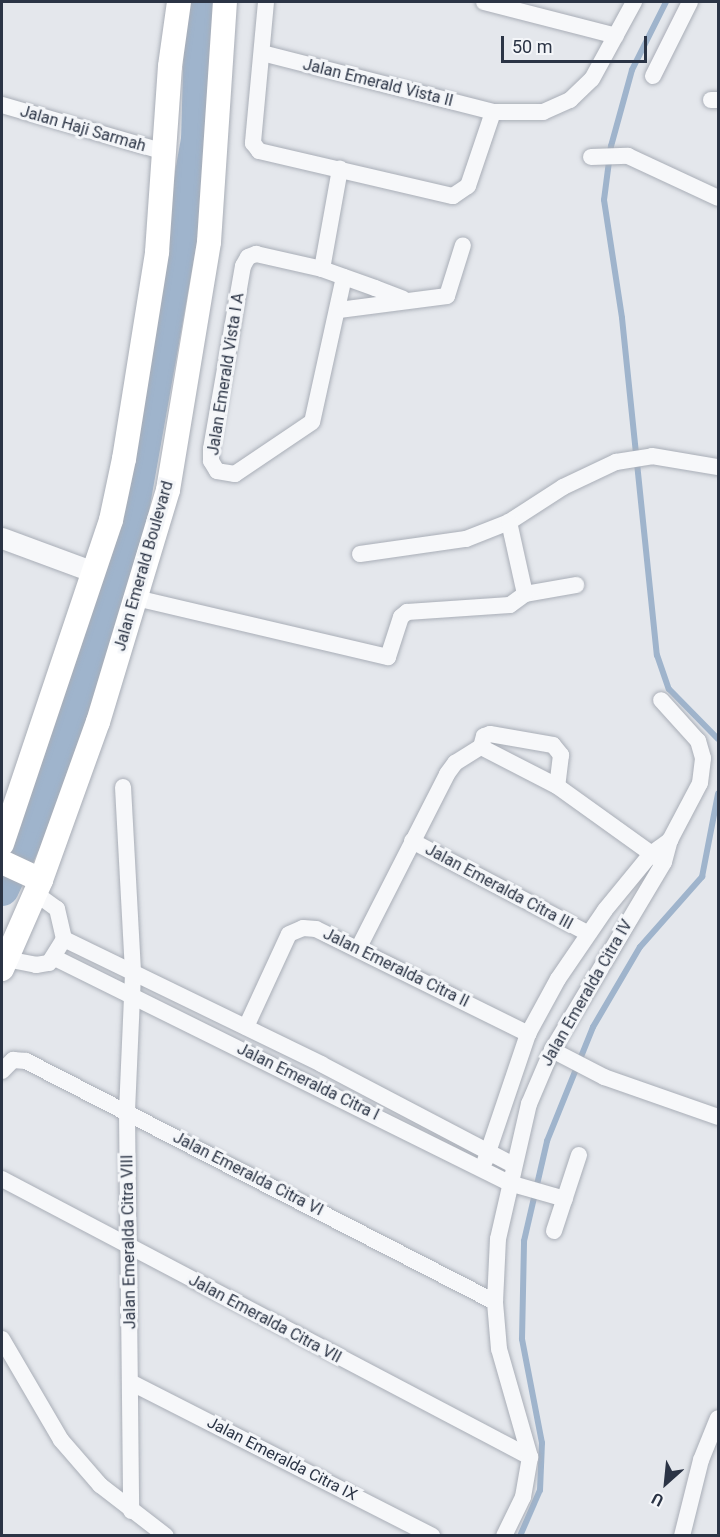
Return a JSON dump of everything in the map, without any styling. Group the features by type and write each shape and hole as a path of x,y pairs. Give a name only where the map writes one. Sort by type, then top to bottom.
{"main road":[{"path":"34,885 3,866 111,520 124,459 157,252 179,2"},
{"name":"Jalan Emerald Boulevard","path":"4,964 98,722 168,490 209,242 225,2"}],"street":[{"path":"266,2 253,143 259,151 453,196 460,194 468,186 493,112"},
{"path":"484,2 615,36"},
{"name":"Jalan Emerald Vista II","path":"262,53 493,112 543,112 570,100 592,79 634,2"},
{"path":"653,76 690,2"},
{"name":"Jalan Haji Sarmah","path":"2,105 165,152"},
{"path":"602,155 628,156 718,198"},
{"path":"322,269 340,169"},
{"name":"Jalan Emerald Vista I A","path":"339,310 403,299 447,296 463,245"},
{"name":"Jalan Emerald Vista I A","path":"344,277 339,310 312,422 236,474 217,471 211,461 210,449 243,266 256,254 322,269 344,277 403,299"},
{"path":"360,554 466,538 509,522 563,487 616,462 652,456 718,468"},
{"path":"509,522 525,594"},
{"path":"2,538 94,572"},
{"path":"136,598 384,658 392,654 401,617 406,612 510,604 525,594 576,585"},
{"name":"Jalan Emeralda Citra IV","path":"483,1170 528,1034 587,933 657,858 670,840 697,790 703,758 688,727 661,700"},
{"name":"Jalan Emeralda Citra III","path":"358,949 450,768 482,747 484,736 490,734 553,745 561,755 557,786"},
{"path":"482,747 557,786 657,858"},
{"path":"123,787 133,974"},
{"name":"Jalan Emeralda Citra III","path":"412,841 587,933"},
{"name":"Jalan Emeralda Citra IV","path":"504,1536 523,1497 530,1457 507,1385 495,1302 498,1239 515,1184 513,1165 530,1104 657,858"},
{"path":"4,964 36,965 55,957 64,939 57,909 34,885"},
{"name":"Jalan Emeralda Citra II","path":"246,1027 289,934 303,928 316,929 528,1034"},
{"name":"Jalan Emeralda Citra I","path":"64,939 321,1064 513,1165"},
{"name":"Jalan Emeralda Citra I","path":"55,957 311,1082 483,1170 515,1184 558,1197"},
{"name":"Jalan Emeralda Citra VIII","path":"131,1511 132,1383 127,1112 133,974"},
{"path":"558,1053 629,1087 718,1116"},
{"name":"Jalan Emeralda Citra VI","path":"2,1071 14,1060 26,1061 495,1302"},
{"path":"311,1082 321,1064"},
{"path":"554,1231 558,1197 579,1155"},
{"name":"Jalan Emeralda Citra VII","path":"2,1179 530,1457"},
{"path":"2,1340 61,1440 100,1485 166,1536"},
{"name":"Jalan Emeralda Citra IX","path":"132,1383 432,1536"},
{"path":"682,1536 701,1460 718,1418"}],"waterway":[{"path":"2,889 36,816 124,555 198,141 202,2"},
{"path":"666,2 632,70 611,146 604,200 622,318 657,655 669,689 718,739"},
{"path":"520,1536 540,1490 542,1443 522,1339 524,1241 547,1141 593,1027 640,947 702,877 718,794"}]}
